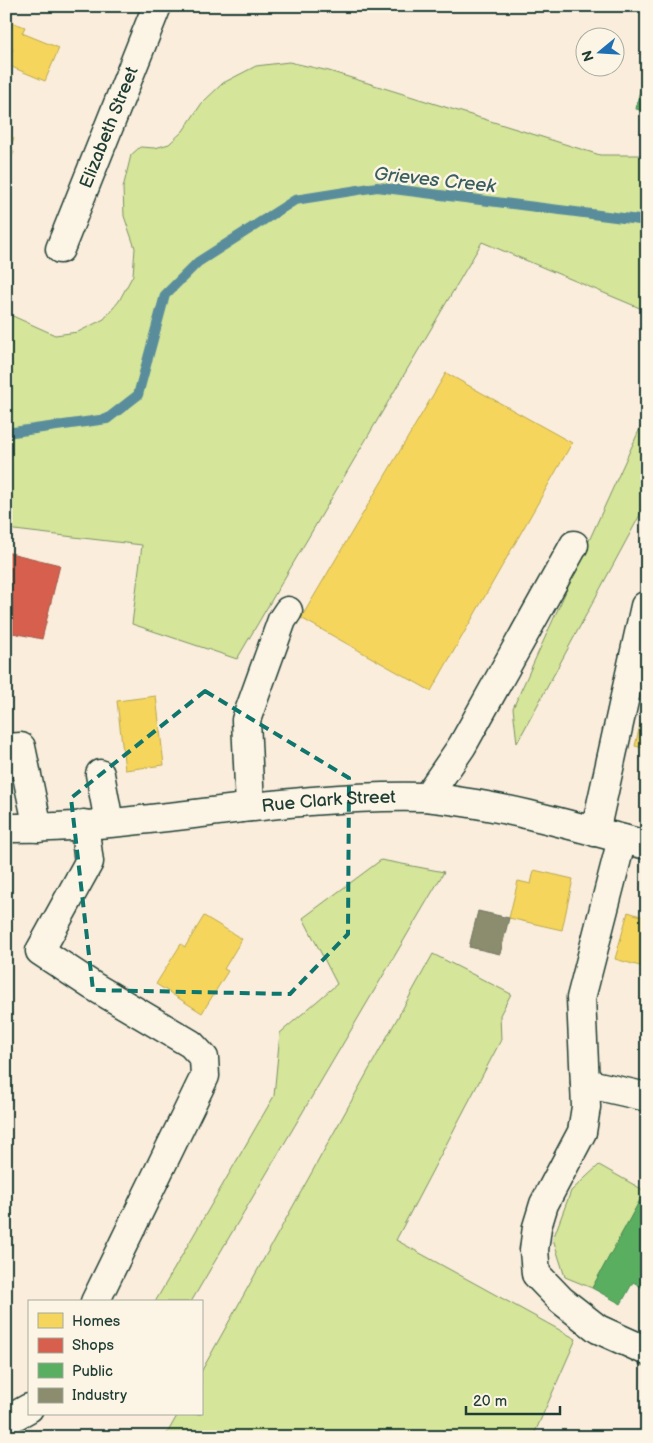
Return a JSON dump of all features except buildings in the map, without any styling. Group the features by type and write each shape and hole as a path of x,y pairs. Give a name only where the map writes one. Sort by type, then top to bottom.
{"street":[{"name":"Elizabeth Street","path":"60,249 158,6"},
{"path":"427,797 462,746 574,545"},
{"path":"595,832 645,606"},
{"path":"250,807 246,720 282,620 288,610"},
{"path":"6,748 20,747 38,828"},
{"path":"96,1300 205,1076 204,1058 191,1044 93,986 40,951 89,862 97,823 100,774"},
{"name":"Rue Clark Street","path":"6,828 38,828 97,823 332,799 427,797 496,807 635,842"},
{"path":"635,842 582,998 586,1107 582,1132 544,1204 537,1227 534,1250 536,1274 561,1300 598,1329 647,1351"},
{"path":"585,1083 647,1097"},
{"path":"6,1420 28,1409"}],"highlighted area":[{"path":"205,691 349,778 348,934 290,994 93,990 71,798"}],"green space":[{"path":"289,62 329,71 600,155 647,155 647,311 482,242 237,659 132,624 142,545 6,529 6,313 55,335 78,332 104,319 119,301 133,275 135,248 124,216 123,188 131,155 140,147 155,148 169,144 183,131 202,103 223,83 256,66"},
{"path":"647,413 647,502 517,743 513,708"},
{"path":"381,860 444,872 192,1300 156,1300 274,1096 280,1033 337,984 303,918"},
{"path":"433,954 511,994 500,1015 501,1040 396,1240 576,1339 533,1437 165,1437 177,1416 202,1416 202,1370"},
{"path":"599,1165 645,1191 592,1288 565,1277 553,1239 571,1191"}],"waterway":[{"name":"Grieves Creek","path":"6,433 107,419 138,395 165,295 198,262 295,200 377,187 647,221"}]}
